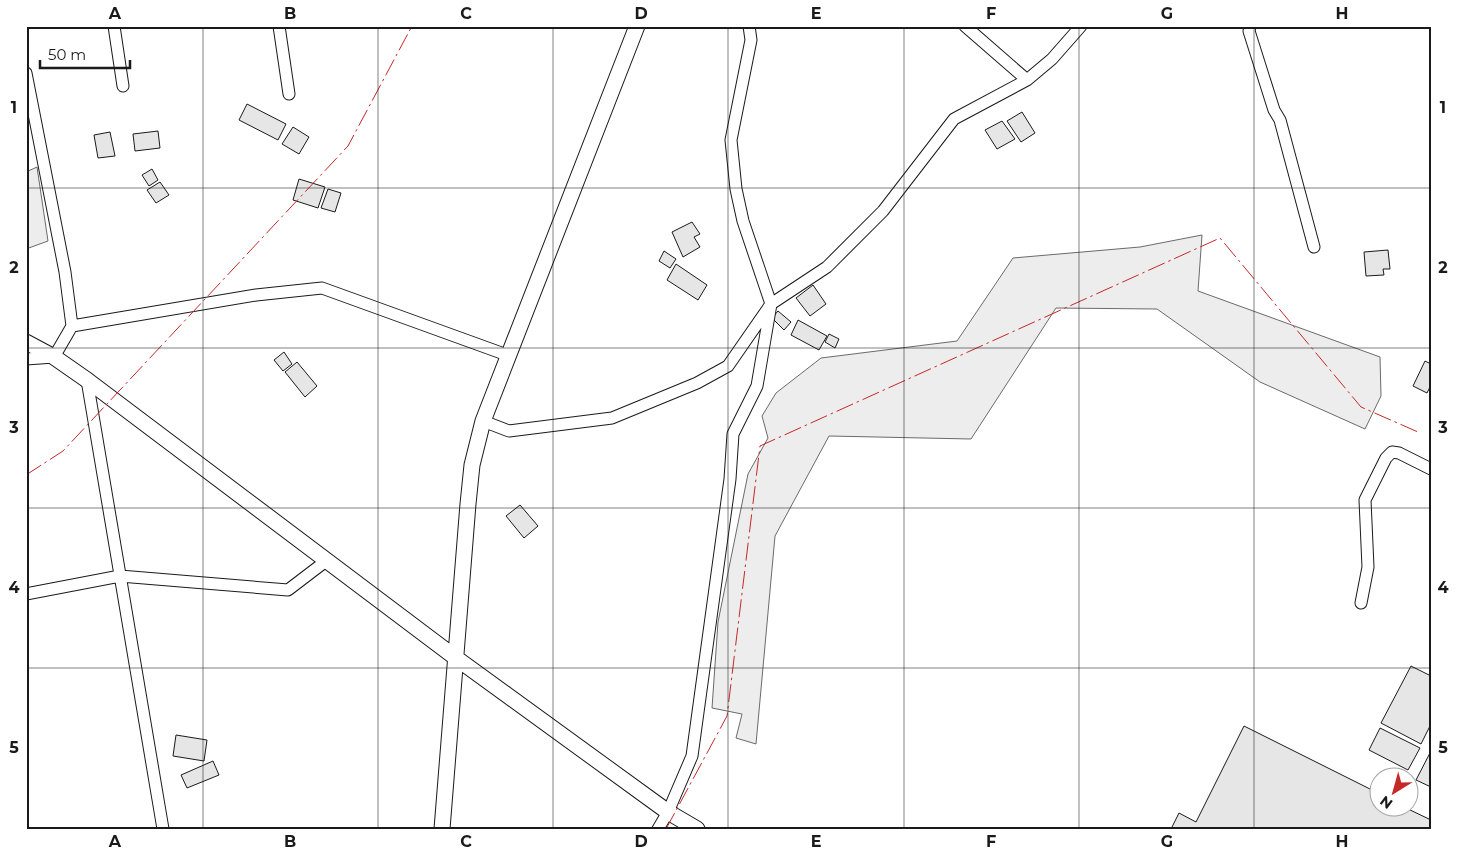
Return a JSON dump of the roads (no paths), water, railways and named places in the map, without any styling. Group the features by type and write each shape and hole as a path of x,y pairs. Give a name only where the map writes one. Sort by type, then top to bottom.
{"street":[{"path":"114,26 122,86"},
{"path":"279,26 289,94"},
{"path":"442,829 472,465 483,421 507,355 637,26"},
{"path":"658,829 668,812 692,756 730,480 733,434 757,386 771,304 743,221 736,189 731,140 751,40 749,26"},
{"path":"965,26 1027,80"},
{"path":"483,421 509,431 612,418 697,383 728,366 771,304 827,267 876,218 954,119 1027,80 1052,59 1081,26"},
{"path":"1250,26 1249,31 1274,110 1280,120 1314,247"},
{"path":"26,73 65,272 72,326 54,357"},
{"path":"72,326 256,295 322,288 507,355"},
{"path":"26,342 54,357 87,380 456,658 668,812 696,829"},
{"path":"26,360 54,357"},
{"path":"87,380 163,829"},
{"path":"1361,603 1368,567 1365,500 1386,458 1392,452 1399,453 1431,469"},
{"path":"26,594 120,576 288,590 326,561"}]}
